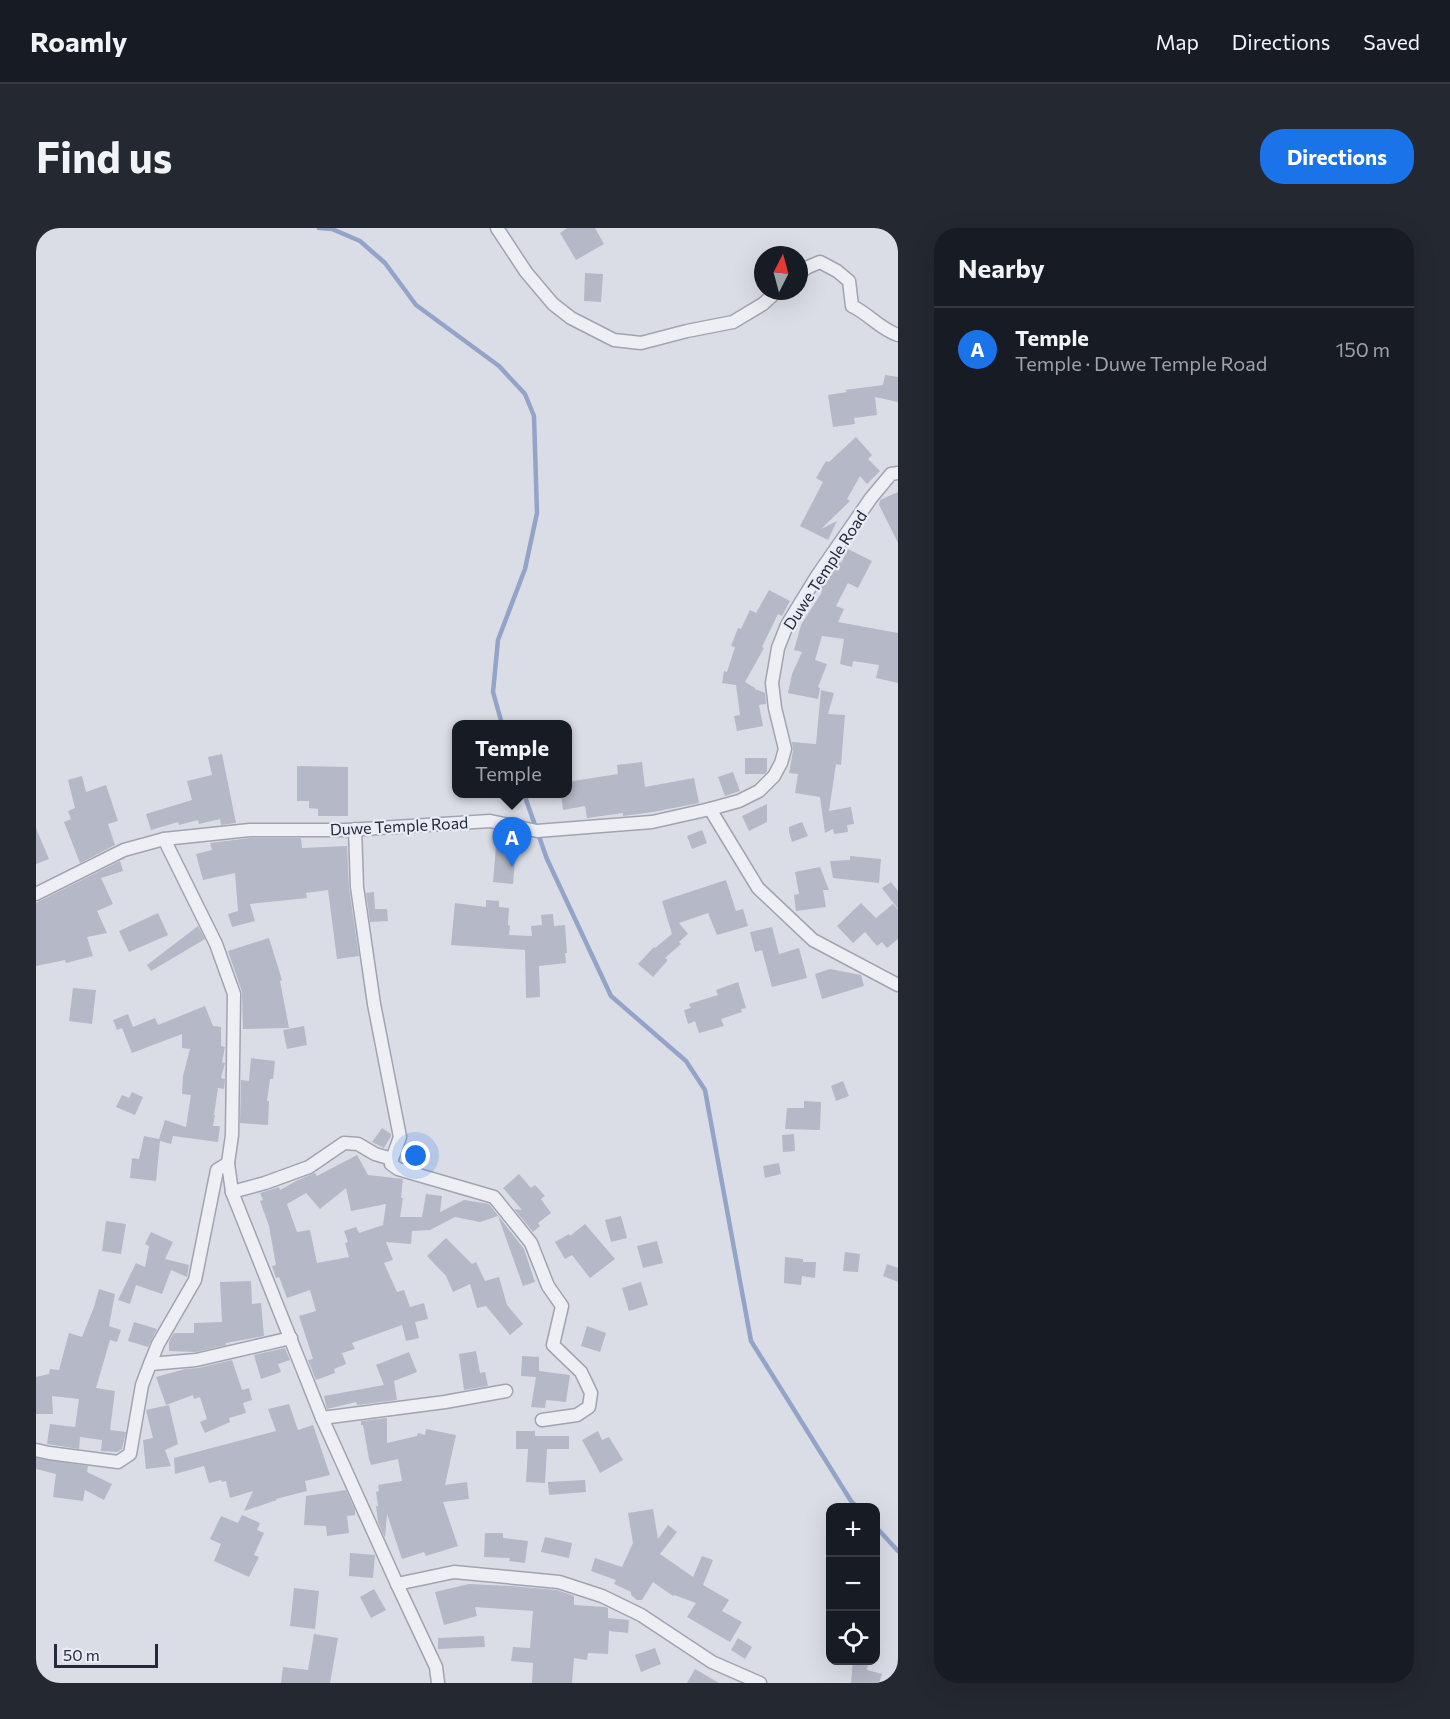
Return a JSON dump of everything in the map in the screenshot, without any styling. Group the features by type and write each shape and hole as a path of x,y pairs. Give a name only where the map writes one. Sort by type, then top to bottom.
{"street":[{"path":"497,228 521,265 553,304 571,318 614,340 641,343 733,322 767,300"},
{"path":"808,267 820,262 837,270 849,281 852,306 886,331 898,335"},
{"name":"Duwe Temple Road","path":"36,894 124,850 164,839 250,830 356,829 490,821 537,831 652,822 739,801 759,790 774,776 785,749 771,683 778,648 787,625 817,576 871,498 891,474 898,473"},
{"path":"710,809 758,888 813,940 898,986"},
{"path":"356,829 358,899 374,1004 400,1137 391,1164 398,1169 495,1197 531,1243 548,1286 562,1306 553,1345 581,1372 591,1393 589,1407 578,1415 542,1420"},
{"path":"164,839 216,944 234,994 232,1135 228,1163 232,1192 322,1418 436,1667 438,1683"},
{"path":"232,1192 309,1167 344,1143 358,1144 375,1154 392,1159"},
{"path":"36,1450 118,1462 130,1454 142,1384 158,1344 195,1280 218,1170 228,1163"},
{"path":"150,1364 196,1360 291,1338"},
{"path":"322,1418 445,1402 506,1391"},
{"path":"397,1584 454,1572 559,1582 602,1596 641,1615 712,1662 760,1683"}],"building":[{"path":"567,228 595,228 604,244 576,260 560,233"},
{"path":"585,273 603,274 601,302 584,301"},
{"path":"885,375 898,377 898,402 875,397 877,415 854,418 855,424 833,427 828,395 847,392 845,390 883,385"},
{"path":"856,437 872,455 868,459 880,471 867,484 860,476 847,499 850,501 821,529 837,521 828,540 800,526 823,482 816,478 826,461 829,462"},
{"path":"898,492 898,543 879,505 880,500"},
{"path":"848,549 872,561 858,588 848,583 836,606 844,609 838,622 898,633 898,683 876,678 879,665 853,661 852,667 840,664 844,639 822,636 815,660 827,664 818,687 820,688 818,699 788,693 792,674 802,652 794,650 801,625 822,592 818,590 824,580 837,561 841,563"},
{"path":"769,590 790,601 782,616 778,614 762,647 764,648 745,682 765,693 766,704 759,705 763,726 737,731 734,716 740,715 736,685 722,683 724,671 727,672 735,647 731,646 738,628 741,629 750,610 756,613"},
{"path":"821,690 834,693 828,714 845,715 841,765 836,764 829,811 851,807 854,824 847,825 848,832 834,834 833,829 825,833 820,797 795,793 798,774 789,773 793,751 792,742 816,744"},
{"path":"222,754 236,823 221,825 220,819 199,824 198,820 179,825 178,822 151,830 146,814 192,800 187,781 212,775 208,757"},
{"path":"745,758 767,758 765,774 745,774"},
{"path":"642,762 645,787 694,778 699,803 653,812 587,818 585,806 563,810 562,798 572,798 572,781 618,774 617,765"},
{"path":"297,766 348,767 348,816 318,816 318,809 309,808 309,801 297,801"},
{"path":"733,772 740,791 725,796 718,777"},
{"path":"82,776 86,792 106,785 118,821 108,824 115,845 80,863 64,822 71,819 68,811 75,808 68,780"},
{"path":"767,804 767,822 749,831 742,816"},
{"path":"802,822 808,836 792,842 789,827"},
{"path":"36,828 49,859 36,864"},
{"path":"702,830 707,843 692,849 687,836"},
{"path":"250,838 301,838 302,848 347,846 349,888 359,956 337,959 328,890 306,893 307,898 250,904 255,921 232,927 228,914 238,911 235,873 203,880 196,854 212,850 210,843"},
{"path":"496,846 516,848 513,884 493,882"},
{"path":"850,856 881,859 879,883 833,878 830,861 850,860"},
{"path":"120,861 123,871 101,878 113,904 97,911 107,933 87,937 93,956 66,963 65,960 36,966 36,903"},
{"path":"820,867 829,890 823,890 826,907 796,911 794,895 799,894 795,872"},
{"path":"726,880 736,911 743,909 748,926 717,935 708,913 679,923 688,934 679,942 681,944 665,958 668,960 653,977 638,964 654,947 672,934 662,901"},
{"path":"891,882 898,891 898,909 882,888"},
{"path":"374,892 375,909 387,909 388,921 370,922 366,893"},
{"path":"486,900 499,901 499,907 509,908 509,935 532,936 531,926 542,925 541,915 553,914 554,926 565,925 566,963 539,966 540,997 526,998 525,950 451,945 455,903 486,907"},
{"path":"861,903 876,918 893,904 898,910 898,939 887,948 882,942 877,946 865,932 853,943 837,926"},
{"path":"158,913 168,935 129,952 119,931"},
{"path":"198,926 205,939 151,971 147,965"},
{"path":"772,927 779,954 799,948 807,978 772,987 762,950 755,952 750,932"},
{"path":"269,938 282,980 280,981 289,1028 243,1029 242,992 228,951"},
{"path":"830,969 861,975 864,986 822,999 815,974"},
{"path":"738,982 746,1008 741,1009 742,1012 721,1019 724,1026 699,1033 695,1021 688,1024 684,1010 691,1008 689,1004 718,995 716,990"},
{"path":"73,988 96,990 92,1024 69,1021"},
{"path":"205,1006 213,1026 221,1027 221,1046 225,1047 222,1062 225,1063 221,1078 225,1079 224,1089 218,1088 213,1126 220,1126 218,1142 173,1136 171,1144 160,1141 156,1181 130,1178 132,1158 139,1159 144,1136 159,1139 165,1120 186,1127 191,1095 182,1094 183,1076 190,1049 182,1048 182,1034 132,1053 122,1028 117,1030 113,1020 128,1014 133,1027 155,1018 158,1025"},
{"path":"304,1026 307,1045 287,1049 283,1030"},
{"path":"251,1058 275,1061 267,1101 269,1101 268,1125 240,1123 241,1080 249,1081"},
{"path":"843,1081 849,1096 836,1101 831,1086"},
{"path":"132,1092 143,1097 135,1115 116,1107 122,1095 129,1098"},
{"path":"804,1101 821,1102 820,1130 785,1129 787,1108 804,1108"},
{"path":"382,1128 391,1134 384,1148 372,1142"},
{"path":"794,1134 795,1151 783,1152 782,1135"},
{"path":"357,1155 368,1175 403,1179 400,1217 422,1217 426,1194 442,1196 440,1212 464,1200 489,1204 524,1249 535,1282 523,1286 498,1216 480,1222 455,1217 430,1230 412,1231 411,1244 386,1242 393,1260 384,1263 397,1292 404,1290 410,1307 424,1303 428,1319 415,1322 419,1338 406,1341 402,1325 352,1343 355,1349 342,1353 346,1364 334,1369 335,1373 316,1380 308,1360 313,1359 299,1316 316,1311 310,1290 287,1298 279,1277 276,1278 272,1266 276,1265 269,1226 260,1201 263,1200 260,1193 279,1187 280,1190 315,1173 317,1176","holes":["346,1188 351,1211 386,1204 383,1225 359,1233 356,1227 344,1231 348,1242 345,1243 349,1257 317,1263 310,1230 297,1232 287,1204 306,1193 320,1209"]},
{"path":"779,1163 781,1174 765,1178 763,1166"},
{"path":"519,1174 531,1188 535,1185 545,1196 541,1199 551,1213 538,1223 540,1226 533,1232 514,1209 522,1210 503,1188"},
{"path":"621,1216 627,1238 611,1242 605,1220"},
{"path":"106,1221 126,1224 121,1254 102,1251"},
{"path":"585,1224 615,1259 590,1278 572,1255 565,1259 555,1242 569,1234 570,1236"},
{"path":"151,1232 173,1242 165,1259 189,1265 187,1277 171,1270 162,1294 136,1285 130,1304 118,1300 136,1263 145,1267 149,1246 145,1244"},
{"path":"446,1238 472,1264 476,1262 485,1281 499,1277 507,1305 523,1324 510,1335 486,1306 477,1308 470,1284 453,1292 446,1276 427,1256"},
{"path":"657,1241 663,1263 643,1268 637,1246"},
{"path":"845,1252 860,1254 858,1272 843,1271"},
{"path":"785,1257 803,1259 803,1262 816,1262 815,1278 802,1276 801,1285 784,1283"},
{"path":"887,1264 898,1268 898,1282 883,1276"},
{"path":"251,1281 252,1304 261,1303 264,1336 226,1343 226,1345 196,1352 169,1351 169,1341 174,1333 194,1333 194,1323 222,1322 220,1282"},
{"path":"641,1282 648,1305 629,1311 622,1288"},
{"path":"99,1289 115,1294 109,1326 121,1330 117,1342 110,1340 96,1388 115,1391 110,1430 126,1432 122,1449 117,1452 101,1451 102,1440 80,1437 79,1449 47,1444 50,1424 75,1427 79,1399 52,1396 53,1414 36,1414 36,1377 49,1374 50,1369 59,1370 69,1333 82,1337"},
{"path":"134,1322 157,1329 148,1347 128,1341"},
{"path":"587,1326 606,1333 600,1352 581,1346"},
{"path":"285,1348 290,1360 278,1364 281,1372 261,1379 254,1355"},
{"path":"476,1351 480,1373 485,1372 488,1386 464,1390 459,1354"},
{"path":"409,1352 417,1372 394,1381 397,1400 357,1405 356,1402 327,1409 324,1396 384,1385 376,1365"},
{"path":"522,1356 539,1357 539,1371 570,1375 566,1402 546,1400 545,1408 531,1407 536,1377 521,1376"},
{"path":"232,1360 242,1390 249,1388 252,1400 243,1403 246,1413 229,1418 230,1422 205,1433 200,1422 207,1419 200,1397 194,1399 193,1395 166,1405 156,1377"},
{"path":"289,1404 298,1430 313,1425 330,1475 305,1481 307,1491 244,1511 253,1491 230,1498 226,1481 209,1483 204,1466 175,1474 174,1458 276,1431 268,1409"},
{"path":"169,1405 178,1444 165,1450 171,1466 146,1469 143,1440 153,1438 146,1410"},
{"path":"387,1418 387,1443 417,1436 418,1433 425,1435 426,1429 456,1435 445,1485 467,1482 469,1499 443,1502 458,1546 426,1556 424,1552 402,1559 387,1514 385,1538 378,1522 376,1492 379,1491 378,1485 402,1481 398,1459 371,1465 361,1421"},
{"path":"516,1431 535,1431 535,1436 569,1436 569,1449 547,1449 545,1483 526,1482 528,1449 516,1449"},
{"path":"598,1431 602,1440 609,1437 623,1460 600,1473 582,1440"},
{"path":"36,1458 88,1466 87,1472 112,1484 104,1500 85,1490 83,1501 53,1497 56,1474 36,1469"},
{"path":"585,1480 586,1492 549,1495 548,1482"},
{"path":"346,1490 355,1510 355,1515 347,1516 349,1533 327,1536 326,1526 304,1525 306,1496"},
{"path":"653,1509 658,1539 668,1525 677,1532 660,1554 693,1577 702,1556 713,1560 703,1585 729,1600 722,1611 742,1622 730,1642 687,1617 696,1603 673,1596 653,1582 642,1600 637,1600 631,1592 614,1584 616,1580 591,1571 595,1558 622,1567 633,1543 628,1513"},
{"path":"242,1515 260,1523 257,1530 264,1533 254,1555 259,1557 249,1577 214,1561 221,1544 210,1539 221,1516 238,1523"},
{"path":"485,1533 503,1533 503,1538 528,1541 525,1563 509,1561 510,1558 484,1557"},
{"path":"545,1537 572,1543 569,1558 541,1552"},
{"path":"350,1553 375,1555 373,1578 349,1576"},
{"path":"469,1584 557,1590 574,1596 574,1605 605,1607 608,1608 608,1618 629,1620 628,1633 609,1631 608,1654 588,1653 587,1660 574,1658 572,1683 532,1683 533,1663 511,1661 513,1647 530,1648 533,1611 475,1607 477,1616 444,1625 435,1592"},
{"path":"294,1588 319,1591 315,1629 290,1626"},
{"path":"374,1589 386,1610 371,1618 360,1597"},
{"path":"314,1634 338,1638 330,1683 281,1683 283,1667 308,1670"},
{"path":"484,1636 485,1647 438,1649 438,1638"},
{"path":"738,1638 752,1647 745,1659 731,1650"},
{"path":"655,1648 661,1664 641,1672 635,1655"},
{"path":"853,1665 868,1665 867,1670 882,1674 879,1683 851,1683"},
{"path":"695,1669 719,1683 687,1683"}],"waterway":[{"path":"319,228 332,229 360,241 385,263 416,305 499,366 525,394 534,416 537,513 525,569 498,640 493,692 501,720"},
{"path":"525,798 547,859 611,996 686,1061 705,1090 751,1341 853,1503"},
{"path":"880,1531 898,1551"}],"place":[{"name":"Temple","path":"512,867"}]}
